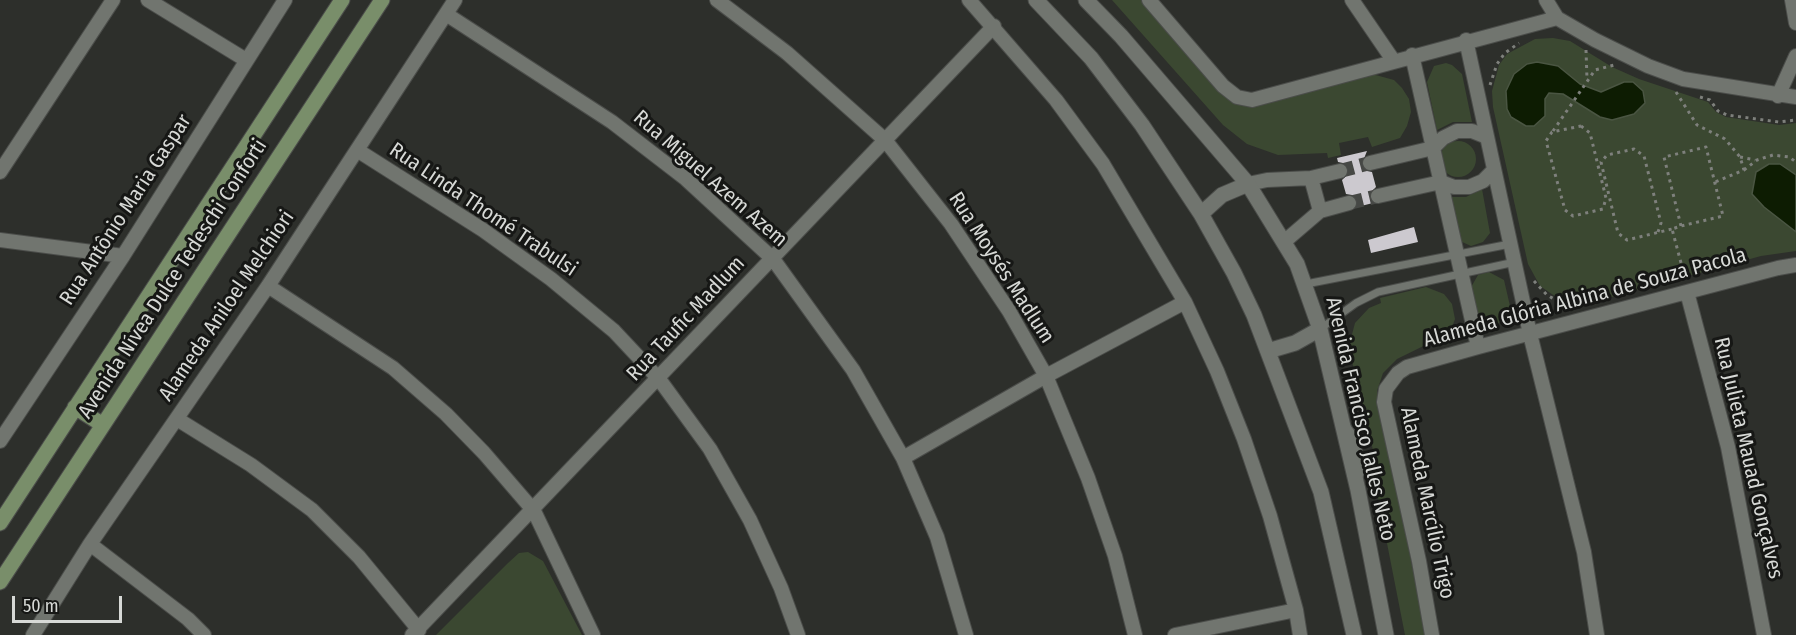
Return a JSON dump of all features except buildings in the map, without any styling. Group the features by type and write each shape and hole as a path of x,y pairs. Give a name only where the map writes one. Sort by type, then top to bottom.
{"main road":[{"name":"Avenida Nívea Dulce Tedeschi Conforti","path":"0,523 342,0"},
{"name":"Avenida Nívea Dulce Tedeschi Conforti","path":"0,582 382,0"},
{"path":"75,407 103,425"}],"street":[{"path":"0,172 113,0"},
{"path":"148,0 246,60"},
{"name":"Rua Antônio Maria Gaspar","path":"0,441 123,256 285,0"},
{"name":"Alameda Aniloel Melchiori","path":"33,635 90,544 268,286 455,0"},
{"name":"Rua Moysés Madlum","path":"717,0 787,53 885,140 951,224 1009,311 1046,376 1089,478 1115,556 1135,635"},
{"path":"969,0 1056,100 1103,164 1185,302 1217,371 1244,439 1270,516 1296,610 1300,635"},
{"path":"1036,0 1091,58 1142,125 1201,214 1238,281 1268,351 1321,492 1354,635"},
{"name":"Avenida Francisco Jalles Neto","path":"1086,0 1121,36 1248,184 1285,241 1306,284 1320,329 1341,419 1386,635"},
{"path":"1149,0 1224,86 1238,97 1252,100 1466,40 1557,18"},
{"path":"1352,0 1393,60"},
{"path":"1546,0 1557,18 1616,51 1683,79 1796,98"},
{"path":"1792,0 1796,23"},
{"name":"Rua Miguel Azem Azem","path":"446,14 612,122 686,179 773,259 853,370 903,458 937,537 966,635"},
{"name":"Rua Taufic Madlum","path":"416,632 534,511 994,26"},
{"path":"1466,40 1530,334 1584,552 1598,635"},
{"path":"1412,55 1478,347"},
{"path":"1778,96 1796,56"},
{"path":"1370,163 1433,148 1443,138 1457,131 1472,131 1487,137"},
{"path":"0,145 15,147"},
{"name":"Rua Linda Thomé Trabulsi","path":"357,150 483,230 551,279 614,331 659,379 710,449 750,520 781,588 798,635"},
{"path":"1378,196 1441,182 1454,188 1469,187 1483,181 1494,170"},
{"path":"1201,214 1222,195 1248,184 1267,180 1311,178 1340,171"},
{"path":"1311,178 1320,211"},
{"path":"1285,241 1320,211 1349,203"},
{"path":"0,240 123,256"},
{"name":"Alameda Glória Albina de Souza Pacola","path":"1390,381 1407,367 1530,334 1686,285 1796,266"},
{"name":"Rua Julieta Mauad Gonçalves","path":"1686,285 1728,447 1764,635"},
{"path":"268,286 393,368 469,437 534,511 593,635"},
{"path":"903,458 1046,376 1185,302"},
{"path":"1268,351 1295,343 1320,329"},
{"name":"Alameda Marcílio Trigo","path":"1390,381 1384,402 1419,561 1432,635"},
{"path":"177,419 251,465 312,510 359,558 416,632"},
{"path":"90,544 188,619 204,635"},
{"path":"1175,635 1296,610"}],"lane":[{"path":"1306,284 1510,244"},
{"path":"1320,329 1340,317 1356,303 1378,292 1515,262"}],"path":[{"path":"1489,91 1497,64 1505,53 1526,40"},
{"path":"1585,83 1584,47 1595,54"},
{"path":"1605,59 1623,69"},
{"path":"1552,132 1581,126 1590,133 1606,198 1603,209 1573,216 1564,210 1546,141 1552,132 1562,118 1585,83 1600,67 1614,65"},
{"path":"1683,92 1674,89 1697,125 1725,139 1740,157 1744,170"},
{"path":"1692,95 1710,100 1718,111 1726,115 1779,122 1796,120"},
{"path":"1562,118 1564,125 1570,129"},
{"path":"1658,232 1661,223 1644,156 1634,149 1607,155 1601,162 1618,233 1627,240 1723,216 1706,147 1664,157 1681,226"},
{"path":"1740,157 1757,160 1781,155 1796,162"},
{"path":"1715,182 1744,170 1757,160"},
{"path":"1672,229 1686,285 1696,276"},
{"path":"1530,275 1547,295 1561,303 1581,305"}],"shaded area":[{"path":"1112,0 1141,0 1220,90 1235,102 1372,74 1394,80 1402,88 1409,99 1411,112 1407,126 1400,138 1372,147 1368,137 1339,143 1341,155 1328,158 1327,153 1278,155 1247,144 1223,125"},
{"path":"1553,38 1570,41 1612,67 1639,79 1708,102 1716,112 1726,117 1779,125 1796,123 1796,251 1761,256 1590,303 1562,301 1540,286 1528,264 1493,107 1492,91 1499,65 1507,54 1535,39"},
{"path":"1537,62 1558,66 1580,84 1601,92 1624,82 1633,82 1643,91 1645,103 1634,114 1612,120 1600,117 1563,94 1549,93 1545,99 1545,116 1534,126 1526,126 1511,117 1507,109 1506,91 1514,74 1527,64"},
{"path":"1446,63 1462,74 1472,122 1453,122 1437,130 1427,82 1434,66"},
{"path":"1458,141 1471,146 1476,159 1471,172 1458,177 1445,172 1440,159 1445,146"},
{"path":"1769,164 1780,164 1796,175 1796,232 1764,207 1752,194 1756,172"},
{"path":"1482,189 1490,233 1483,242 1471,246 1460,241 1447,197 1466,197"},
{"path":"1489,272 1504,280 1510,306 1507,318 1493,326 1483,323 1476,316 1470,289 1478,275"},
{"path":"1426,287 1444,294 1452,304 1455,319 1450,333 1397,359 1383,373 1377,391 1426,635 1405,635 1374,477 1376,463 1351,357 1350,342 1355,323 1369,308 1381,303 1380,298"},
{"path":"528,552 543,561 582,635 436,635 519,553"}],"tunnel":[{"path":"1340,171 1370,163"},
{"path":"1349,203 1378,196"}]}
